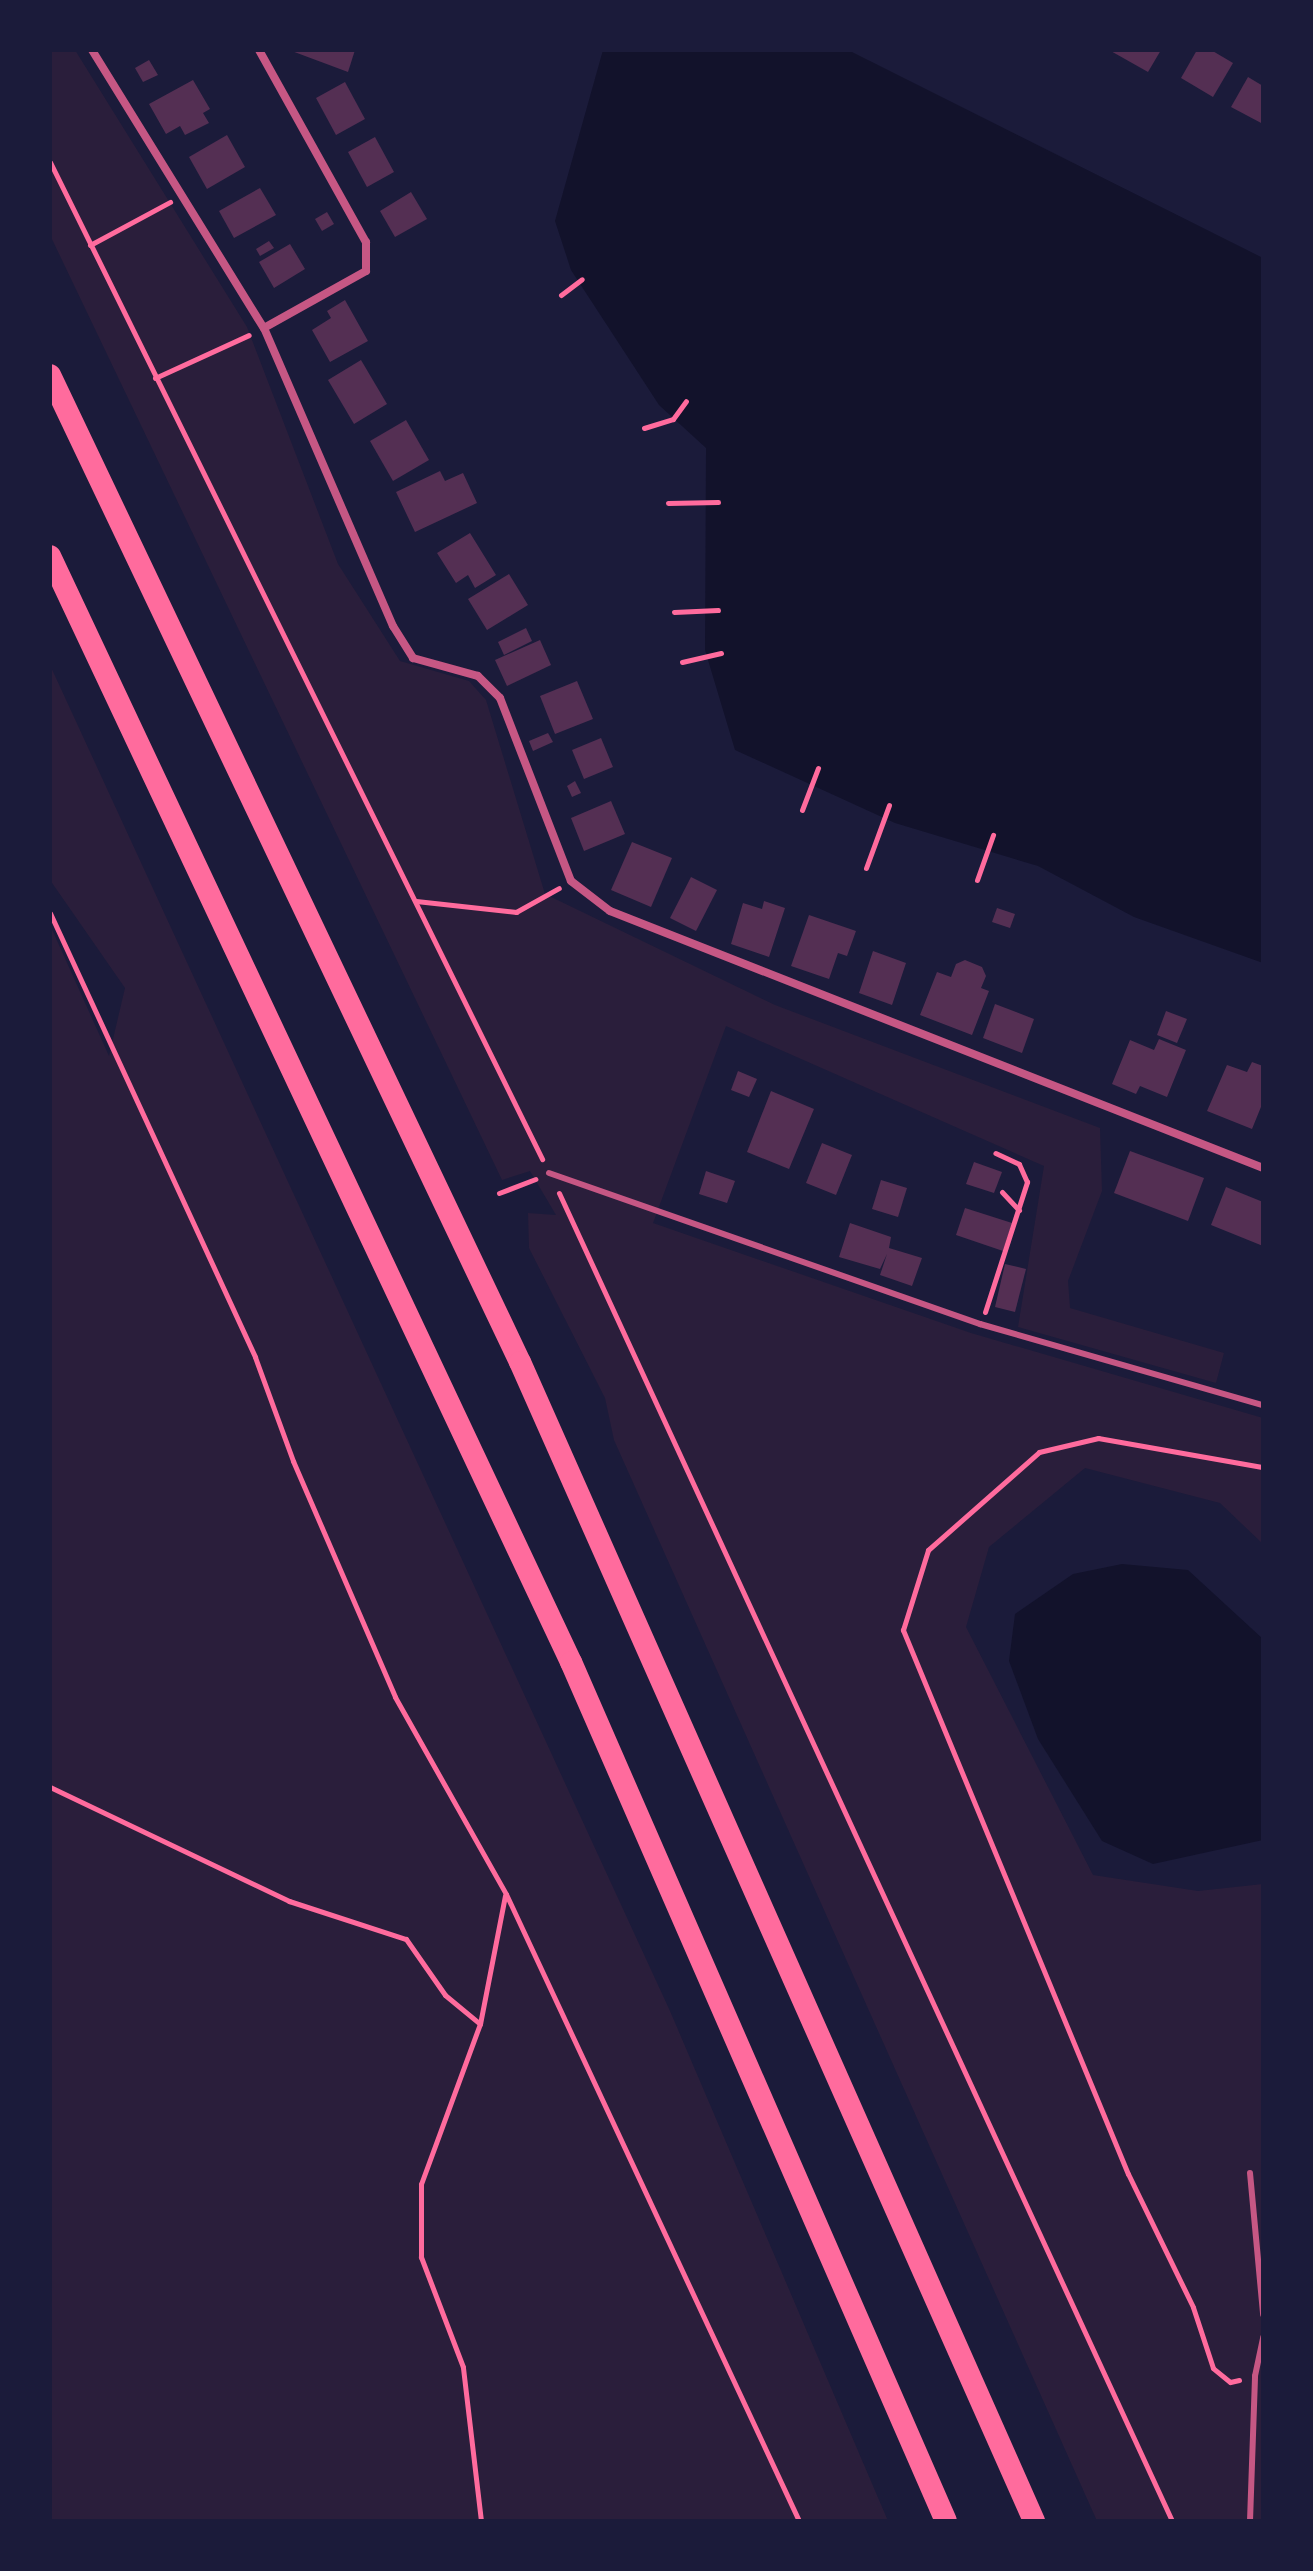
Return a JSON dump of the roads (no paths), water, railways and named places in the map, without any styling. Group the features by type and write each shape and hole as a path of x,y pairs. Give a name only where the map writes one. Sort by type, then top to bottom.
{"highway":[{"path":"50,375 526,1377 1034,2521"},
{"path":"50,556 571,1662 946,2521"}],"street":[{"path":"92,50 264,328 393,626 413,658 478,676 500,698 571,881 610,911 1263,1168"},
{"path":"259,50 366,242 366,271 264,328"}],"lane":[{"path":"549,1173 980,1324 1263,1405"},
{"path":"1250,2173 1263,2314"},
{"path":"1250,2521 1255,2376 1263,2337"}]}
